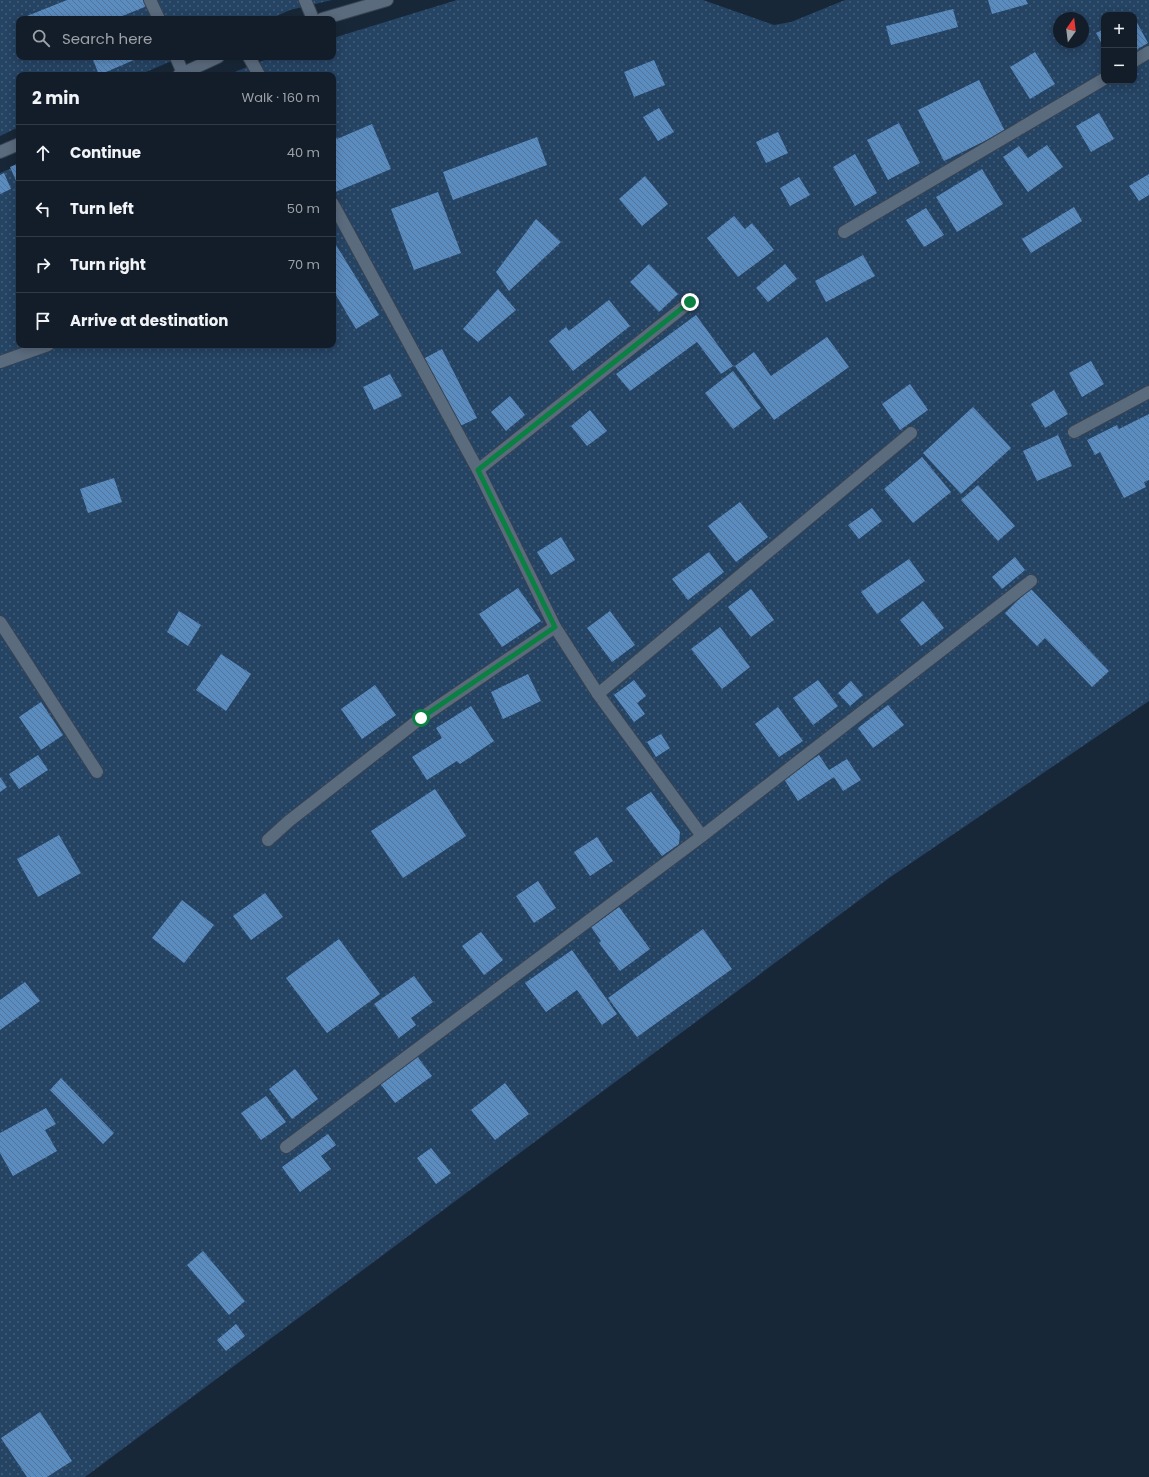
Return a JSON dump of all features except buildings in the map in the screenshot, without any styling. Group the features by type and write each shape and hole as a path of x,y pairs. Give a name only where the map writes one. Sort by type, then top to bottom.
{"street":[{"path":"150,0 158,16"},
{"path":"305,0 312,16"},
{"path":"332,16 386,0"},
{"path":"1137,59 1149,52"},
{"path":"177,60 180,72"},
{"path":"185,72 211,60"},
{"path":"251,60 257,72"},
{"path":"844,232 1101,81"},
{"path":"0,152 16,145"},
{"path":"336,213 478,470 555,627 598,694 702,836"},
{"path":"478,470 690,302"},
{"path":"0,362 40,348"},
{"path":"1074,432 1149,392"},
{"path":"598,694 911,433"},
{"path":"286,1147 702,836 1031,581"},
{"path":"0,622 97,772"},
{"path":"268,840 289,821 421,718 555,627"}],"shaded area":[{"path":"0,0 332,0 290,10 277,16 16,16 16,60 174,60 146,72 16,72 16,128 0,136"},
{"path":"457,0 703,0 774,25 791,22 845,0 1149,0 1149,701 889,878 85,1477 0,1477 0,173 16,166 16,348 336,348 336,72 234,72 264,60 336,60 336,37"}],"route":[{"path":"421,718 555,627 478,470 690,302"}]}
